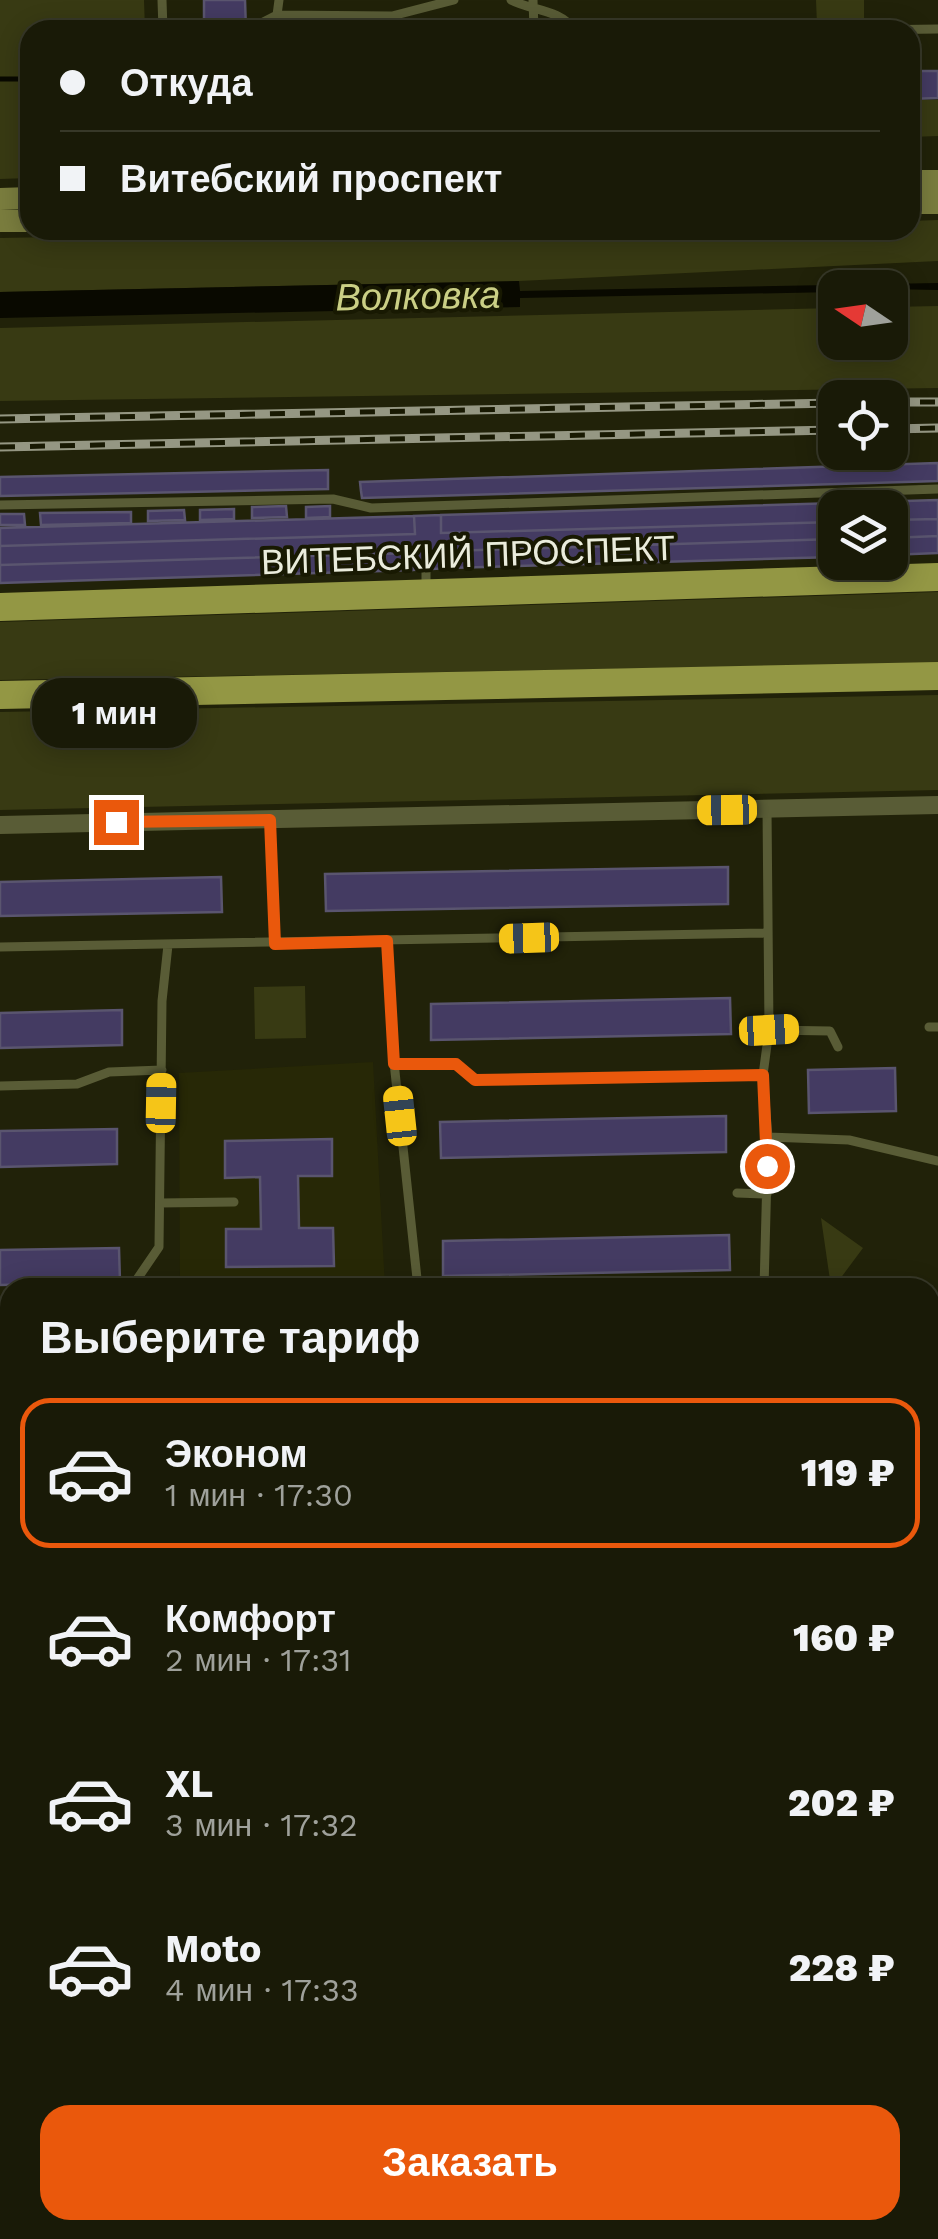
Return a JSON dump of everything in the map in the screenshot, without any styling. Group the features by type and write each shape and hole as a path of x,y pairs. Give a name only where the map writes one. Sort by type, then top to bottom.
{"main road":[{"name":"ВИТЕБСКИЙ ПРОСПЕКТ","path":"0,608 426,582 938,577"},
{"path":"0,695 938,676"}],"street":[{"path":"0,825 938,806"}],"lane":[{"path":"278,15 279,0"},
{"path":"268,20 278,15 392,16 454,0"},
{"path":"511,0 552,13 561,20"},
{"path":"0,506 334,499 370,508 425,511 938,489"},
{"path":"764,1278 768,1137 763,1075 769,1030 766,809"},
{"path":"270,820 275,944"},
{"path":"0,947 766,932"},
{"path":"387,941 394,1064 417,1278"},
{"path":"137,1278 159,1247 168,945"},
{"path":"769,1030 830,1031 838,1047"},
{"path":"394,1064 456,1064 475,1080 763,1075"},
{"path":"0,1086 77,1084 109,1072 162,1070"},
{"path":"768,1137 849,1140 938,1161"},
{"path":"737,1193 766,1194"},
{"path":"160,1203 234,1202"}],"shaded area":[{"path":"373,1062 385,1278 180,1278 179,1073"}],"green space":[{"path":"0,0 144,0 145,20 20,20 20,178 0,179"},
{"path":"816,0 864,0 864,20 817,20"},
{"path":"920,100 938,100 938,136 920,137"},
{"path":"938,220 938,261 519,281 0,292 0,238 920,240 920,221"},
{"path":"938,306 938,388 908,388 908,380 818,380 818,390 0,401 0,328 818,308 818,360 908,360 908,307"},
{"path":"938,592 938,663 0,680 0,622"},
{"path":"938,695 938,790 0,810 0,712"},
{"path":"305,986 306,1038 255,1039 254,987"},
{"path":"821,1218 863,1248 841,1278 830,1278"}],"water":[{"name":"Волковка","path":"519,281 520,291 818,285 818,292 520,298 520,307 0,318 0,292"},
{"name":"Волковка","path":"938,283 938,290 908,289 908,284"}],"building":[{"path":"204,0 245,0 246,20 204,20"},
{"path":"920,71 938,71 938,98 920,99"},
{"path":"938,463 938,481 362,498 360,482 818,467 818,470 908,470 908,464"},
{"path":"328,470 328,489 0,496 0,477"},
{"path":"938,500 938,519 908,520 908,501"},
{"path":"818,504 818,522 441,533 441,515"},
{"path":"286,506 287,517 252,518 252,507"},
{"path":"330,506 330,517 306,518 306,507"},
{"path":"234,509 234,519 200,520 200,510"},
{"path":"184,510 185,520 148,521 148,511"},
{"path":"131,512 131,523 41,525 40,513"},
{"path":"0,514 24,514 25,525 0,525"},
{"path":"441,515 441,533 818,522 818,540 449,551 450,568 413,570 412,553 0,565 0,546 415,534 414,516"},
{"path":"414,516 415,534 0,546 0,528"},
{"path":"938,519 938,536 908,537 908,520"},
{"path":"938,536 938,553 908,554 908,537"},
{"path":"818,540 818,557 450,568 449,551"},
{"path":"412,553 413,570 0,583 0,565"},
{"path":"728,867 728,904 326,911 325,874"},
{"path":"221,877 222,912 0,916 0,882"},
{"path":"730,998 731,1034 431,1040 431,1004"},
{"path":"122,1010 122,1045 0,1048 0,1013"},
{"path":"895,1068 896,1111 809,1113 808,1070"},
{"path":"726,1116 726,1152 441,1158 440,1122"},
{"path":"117,1129 117,1164 0,1167 0,1131"},
{"path":"332,1139 332,1176 298,1176 299,1228 333,1228 334,1266 226,1267 226,1229 261,1229 260,1177 225,1178 225,1141"},
{"path":"729,1235 730,1270 443,1276 443,1241"},
{"path":"119,1248 120,1278 0,1278 0,1250"}],"waterway":[{"path":"0,79 20,79"}],"railway":[{"path":"908,402 938,402"},
{"path":"0,419 818,403"},
{"path":"908,429 938,428"},
{"path":"0,447 818,430"}],"route":[{"path":"116,822 270,820 275,944 387,941 394,1064 456,1064 475,1080 763,1075 767,1166"}]}
